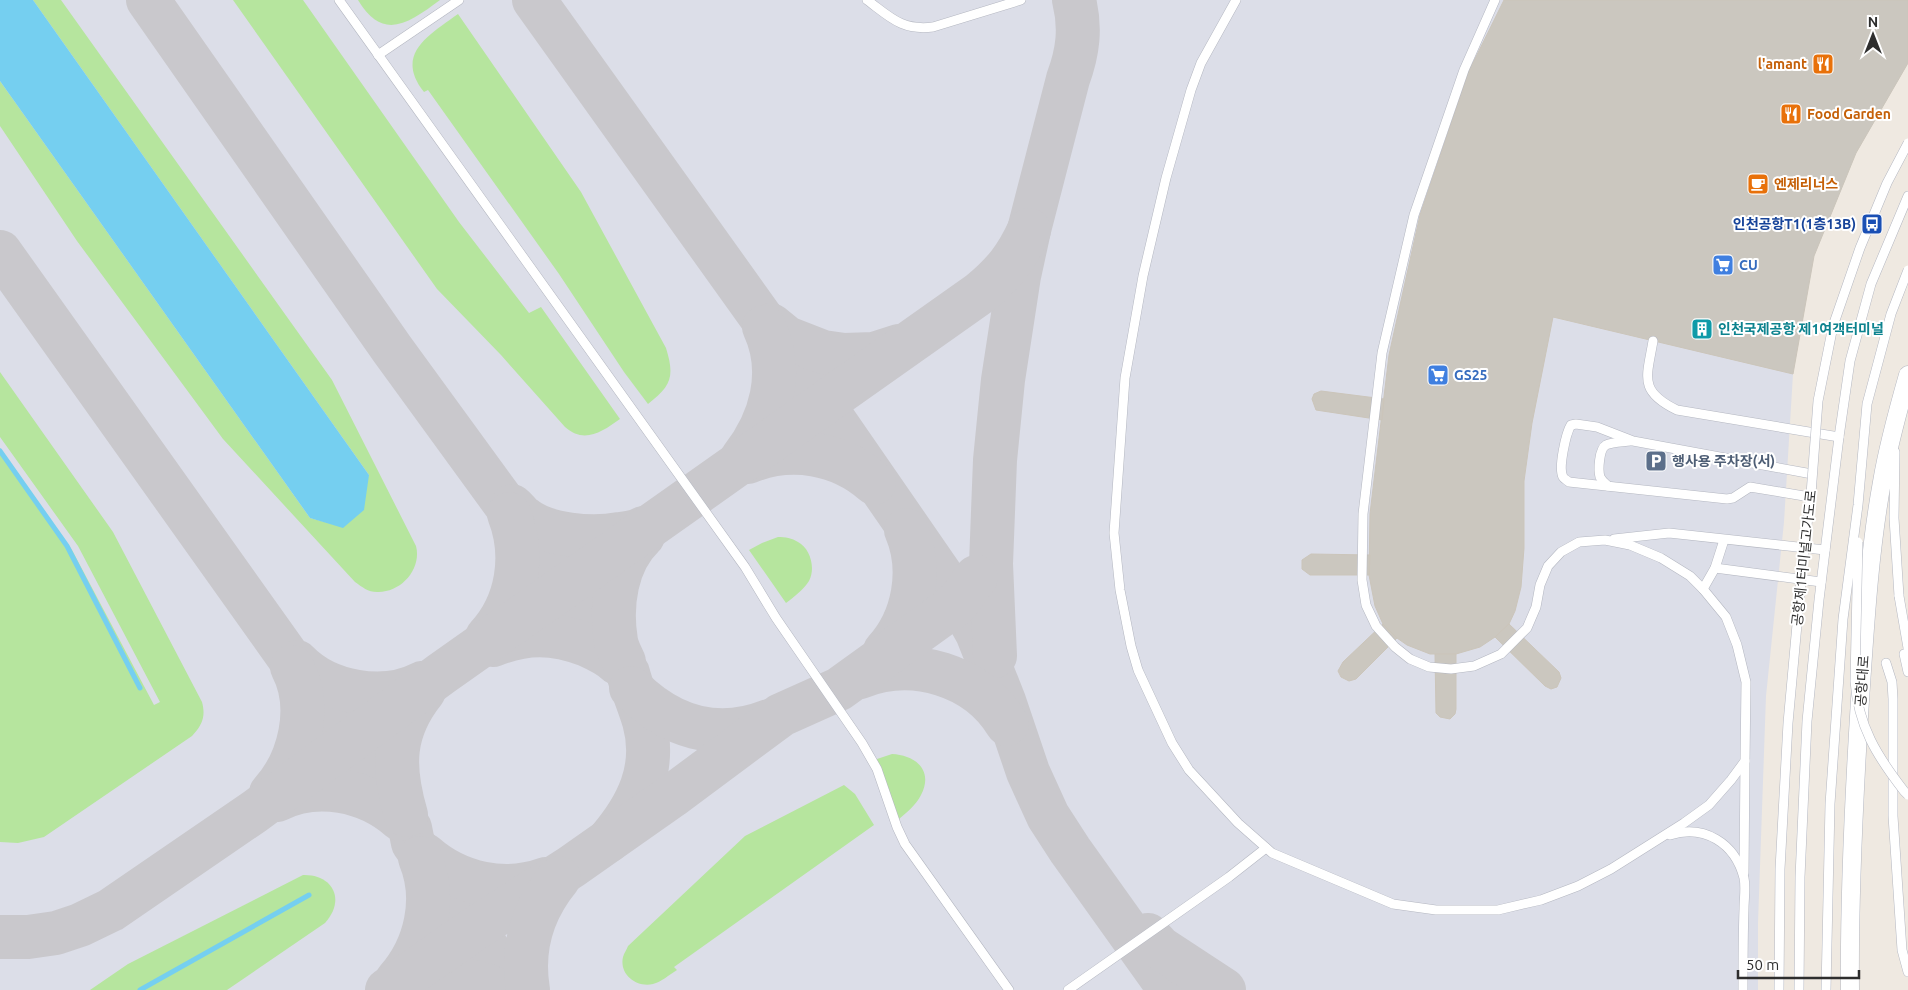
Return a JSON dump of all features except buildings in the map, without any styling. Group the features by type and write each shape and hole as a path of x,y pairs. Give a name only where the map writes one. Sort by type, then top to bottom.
{"street":[{"name":"공항대로","path":"1850,990 1849,944 1855,774 1866,621 1882,482 1895,420 1908,375"}],"lane":[{"path":"338,0 745,567 776,618 862,743 876,769 905,844 1009,990"},
{"path":"378,55 459,0"},
{"path":"866,0 904,26 923,28 933,27 1020,0"},
{"path":"1236,0 1201,62 1191,90 1166,178 1143,276 1125,378 1114,533 1120,590 1131,646 1138,670 1172,743 1189,770 1238,823 1272,853 1393,904 1436,910 1498,910 1541,900 1578,886 1611,869 1708,805 1745,762"},
{"path":"1494,0 1464,70 1414,215 1382,353 1363,514 1362,580 1366,605 1376,626 1395,648 1410,659 1429,667 1451,669 1474,666 1501,654 1527,628 1536,607 1540,584 1548,566 1560,552 1579,542 1669,533 1825,550"},
{"name":"공항제1터미널고가도로","path":"1779,990 1780,869 1788,732 1794,642 1810,497 1818,400 1833,326 1860,248 1887,183 1908,143"},
{"path":"1799,990 1800,877 1807,721 1821,582 1839,437 1850,361 1870,284 1908,196"},
{"path":"1826,990 1831,794 1842,619 1858,504 1867,404 1891,314 1908,270"},
{"path":"1652,340 1647,376 1649,390 1660,402 1677,410 1839,437"},
{"path":"1895,420 1894,518 1898,596 1908,672"},
{"path":"1810,497 1750,487 1733,498 1727,499 1569,482 1563,477 1561,469 1567,432 1571,425 1576,424 1597,427 1633,440 1812,474"},
{"path":"1608,486 1602,481 1599,472 1603,446 1633,440"},
{"path":"1858,504 1856,703 1876,753 1898,785 1908,795"},
{"path":"1605,540 1630,545 1661,558 1690,576 1726,617 1737,645 1746,682 1743,990"},
{"path":"1703,589 1714,568 1724,540"},
{"path":"1714,568 1821,582"},
{"path":"1886,663 1892,682 1893,699 1893,816 1901,940 1908,972"},
{"path":"1660,838 1680,832 1702,832 1718,839 1733,852 1744,878"},
{"path":"1068,990 1266,848"}],"shaded area":[{"path":"0,0 1908,0 1908,63 1856,153 1814,256 1793,374 1784,522 1766,696 1758,923 1758,990 0,990"}],"green space":[{"path":"33,0 61,0 332,380 416,546 417,555 413,571 401,584 386,591 374,592 355,582 223,439 77,241 0,126 0,81 310,518 343,527 369,475"},
{"path":"233,0 303,0 459,222 529,313 541,307 620,419 600,432 593,434 579,435 572,432 565,427 501,355 437,289"},
{"path":"358,0 440,0 418,16 397,24 387,25 377,21 367,13"},
{"path":"458,14 581,192 666,348 670,366 669,380 662,392 648,404 624,372 559,274 428,90 424,92 416,79 413,67 414,56 419,47 436,30"},
{"path":"0,372 113,532 202,702 204,712 201,724 192,736 44,837 18,843 0,842 0,448 72,550 154,705 160,702 78,546 0,437"},
{"path":"778,537 791,539 802,545 809,554 812,565 809,581 802,590 786,603 749,550"},
{"path":"892,754 908,757 915,761 924,771 925,778 919,799 898,820 874,760"},
{"path":"844,785 855,794 874,825 674,967 677,970 662,980 653,984 641,984 635,982 626,974 622,963 628,946 745,836"},
{"path":"303,875 322,879 329,884 335,897 335,906 331,914 325,923 227,990 90,990 128,964"}],"water":[{"path":"0,0 33,0 369,475 364,510 343,528 310,518 0,81"}],"waterway":[{"path":"0,451 67,546 140,688"},
{"path":"140,990 309,895"}],"taxiway":[{"path":"148,0 392,349 628,673 644,721 648,755 642,786 636,800 619,828 608,841"},
{"path":"534,0 823,404 959,601 977,633 1004,701 1028,772 1048,816 1070,850 1170,990"},
{"path":"995,656 991,564 995,460 1003,380 1019,276 1029,230 1076,50 1078,30 1074,0"},
{"path":"0,937 28,937 56,933 80,925 111,910 254,812 441,674 980,293 1009,264 1029,230"},
{"path":"0,252 410,828 413,843 517,990"},
{"path":"771,325 787,338 823,352 844,355 874,354 899,346"},
{"path":"742,458 761,428 772,396 774,361 764,327"},
{"path":"748,462 781,453 814,454 831,458 846,465 874,483"},
{"path":"512,506 533,523 556,532 596,536 632,532 643,528"},
{"path":"487,637 498,624 506,610 516,578 517,546 509,514"},
{"path":"885,651 903,624 913,594 914,561 906,530"},
{"path":"624,662 618,649 614,627 617,585 627,558 643,536"},
{"path":"387,990 473,930 571,867 672,796 781,715 839,689 950,609 959,601 976,577"},
{"path":"493,645 528,636 551,636 587,645 607,655 617,663"},
{"path":"297,662 309,673 324,681 339,688 356,692 390,693 422,683"},
{"path":"271,793 289,765 296,750 300,733 302,699 292,667"},
{"path":"860,677 880,671 901,669 922,670 942,674 961,682 979,693 994,707 1007,724"},
{"path":"631,688 662,713 695,727 712,730 731,730 769,721"},
{"path":"406,815 398,781 398,750 406,720 424,691"},
{"path":"277,800 308,790 341,791 372,801 400,819"},
{"path":"425,855 452,873 482,884 514,886 546,879"},
{"path":"397,980 415,953 422,938 426,922 428,890 420,858"},
{"path":"528,990 526,959 531,931 535,917 559,878"},
{"path":"1148,935 1160,948 1224,990"},
{"path":"398,986 423,980 448,978 461,979 498,990"}],"place":[{"name":"l'amant","path":"1823,64"},
{"name":"Food Garden","path":"1791,114"},
{"name":"엔제리너스","path":"1758,184"},
{"name":"인천공항T1(1층13B)","path":"1872,224"},
{"name":"CU","path":"1723,265"},
{"name":"인천국제공항 제1여객터미널","path":"1702,329"},
{"name":"GS25","path":"1438,375"},
{"name":"행사용 주차장(서)","path":"1656,461"}]}
